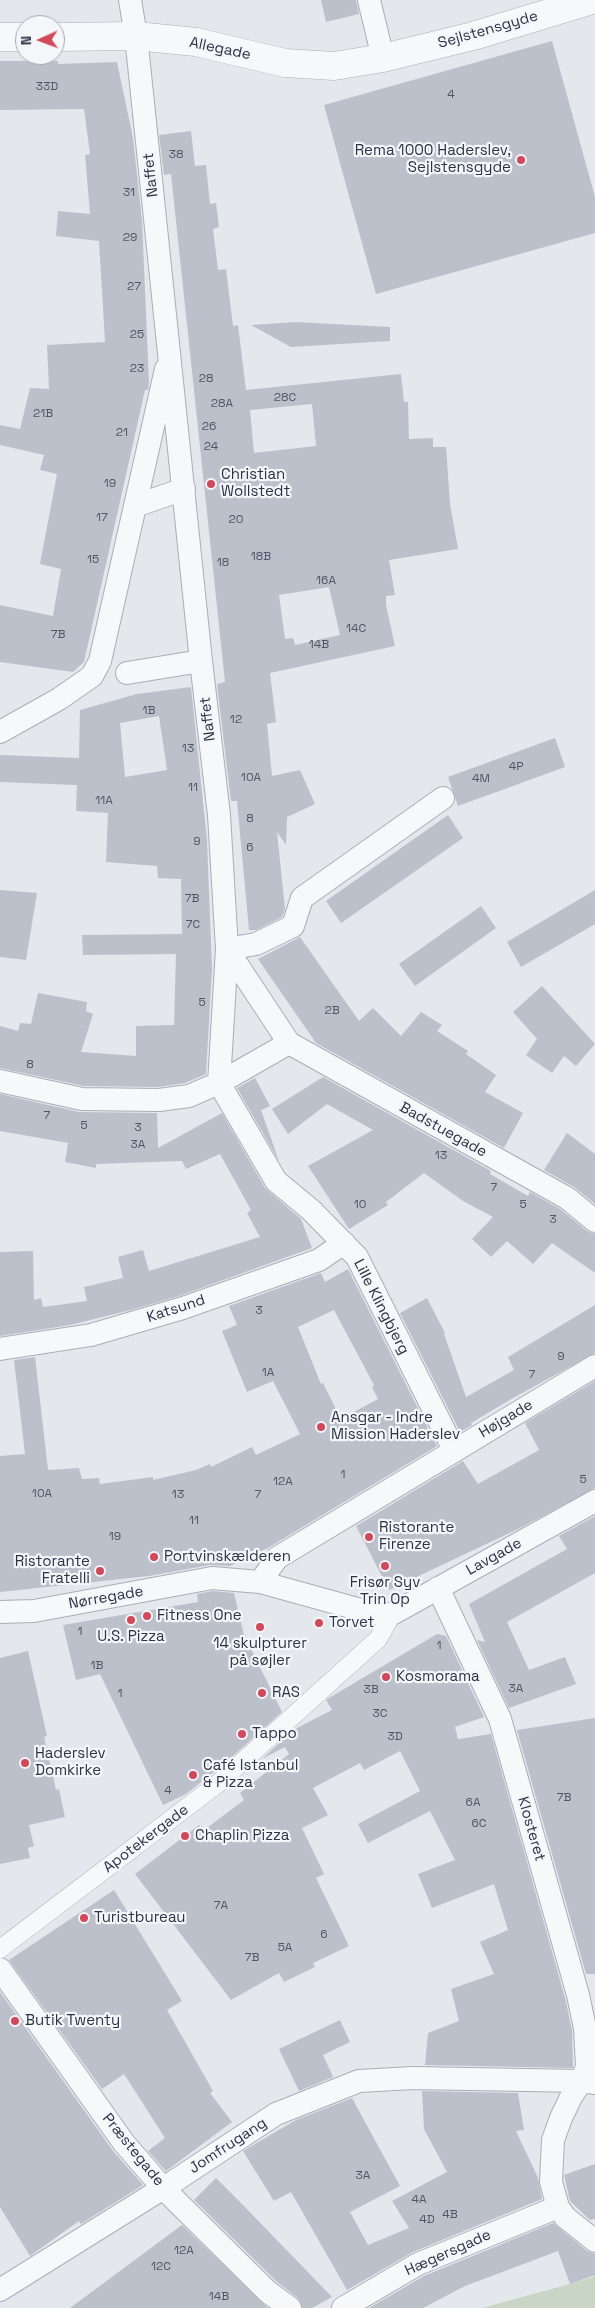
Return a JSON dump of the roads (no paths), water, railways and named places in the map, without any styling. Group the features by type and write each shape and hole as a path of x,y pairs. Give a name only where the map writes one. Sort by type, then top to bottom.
{"street":[{"name":"Naffet","path":"130,0 136,36 201,661 220,815 227,949 219,1083"},
{"path":"369,0 383,58"},
{"name":"Sejlstensgyde","path":"383,58 473,36 592,0"},
{"name":"Allegade","path":"65,37 136,36 196,42 285,63 334,66 383,58"},
{"path":"0,37 15,37"},
{"name":"Naffet","path":"0,732 59,699 92,676 100,661 170,351"},
{"path":"136,506 184,489"},
{"path":"127,673 201,661"},
{"path":"0,1080 82,1099 159,1100 189,1096 219,1083 289,1043 227,949 256,944 293,926 302,898 443,798"},
{"name":"Badstuegade","path":"289,1043 567,1198 595,1221"},
{"name":"Lille Klingbjerg","path":"219,1083 276,1181 311,1210 357,1257 454,1450"},
{"name":"Katsund","path":"0,1349 91,1335 182,1308 319,1260 344,1242"},
{"name":"Højgade","path":"260,1582 277,1558 595,1366"},
{"name":"Lavgade","path":"392,1614 595,1501"},
{"name":"Nørregade","path":"0,1612 34,1611 212,1578 260,1582"},
{"path":"260,1582 372,1613 392,1614"},
{"name":"Klosteret","path":"438,1588 500,1719 578,1995 585,2028 589,2082 572,2095 553,2140 551,2182 558,2207 595,2241"},
{"name":"Apotekergade","path":"0,1949 220,1782 378,1639 392,1614"},
{"name":"Præstegade","path":"0,1969 124,2143 164,2188 268,2292 290,2308"},
{"name":"Jomfrugang","path":"0,2290 164,2188 276,2114 359,2081 413,2078 589,2082"},
{"name":"Hægersgade","path":"343,2308 418,2264 558,2207"}],"place":[{"name":"Rema 1000 Haderslev, Sejlstensgyde","path":"521,160"},
{"name":"Christian Wollstedt","path":"211,484"},
{"name":"Ansgar - Indre Mission Haderslev","path":"321,1427"},
{"name":"Ristorante Firenze","path":"369,1537"},
{"name":"Portvinskælderen","path":"154,1557"},
{"name":"Frisør Syv Trin Op","path":"385,1566"},
{"name":"Ristorante Fratelli","path":"100,1571"},
{"name":"Fitness One","path":"147,1616"},
{"name":"U.S. Pizza","path":"131,1620"},
{"name":"Torvet","path":"319,1623"},
{"name":"14 skulpturer på søjler","path":"260,1627"},
{"name":"Kosmorama","path":"386,1677"},
{"name":"RAS","path":"262,1693"},
{"name":"Tappo","path":"242,1734"},
{"name":"Haderslev Domkirke","path":"25,1763"},
{"name":"Café Istanbul & Pizza","path":"193,1775"},
{"name":"Chaplin Pizza","path":"185,1836"},
{"name":"Turistbureau","path":"84,1918"},
{"name":"Butik Twenty","path":"15,2021"}]}
